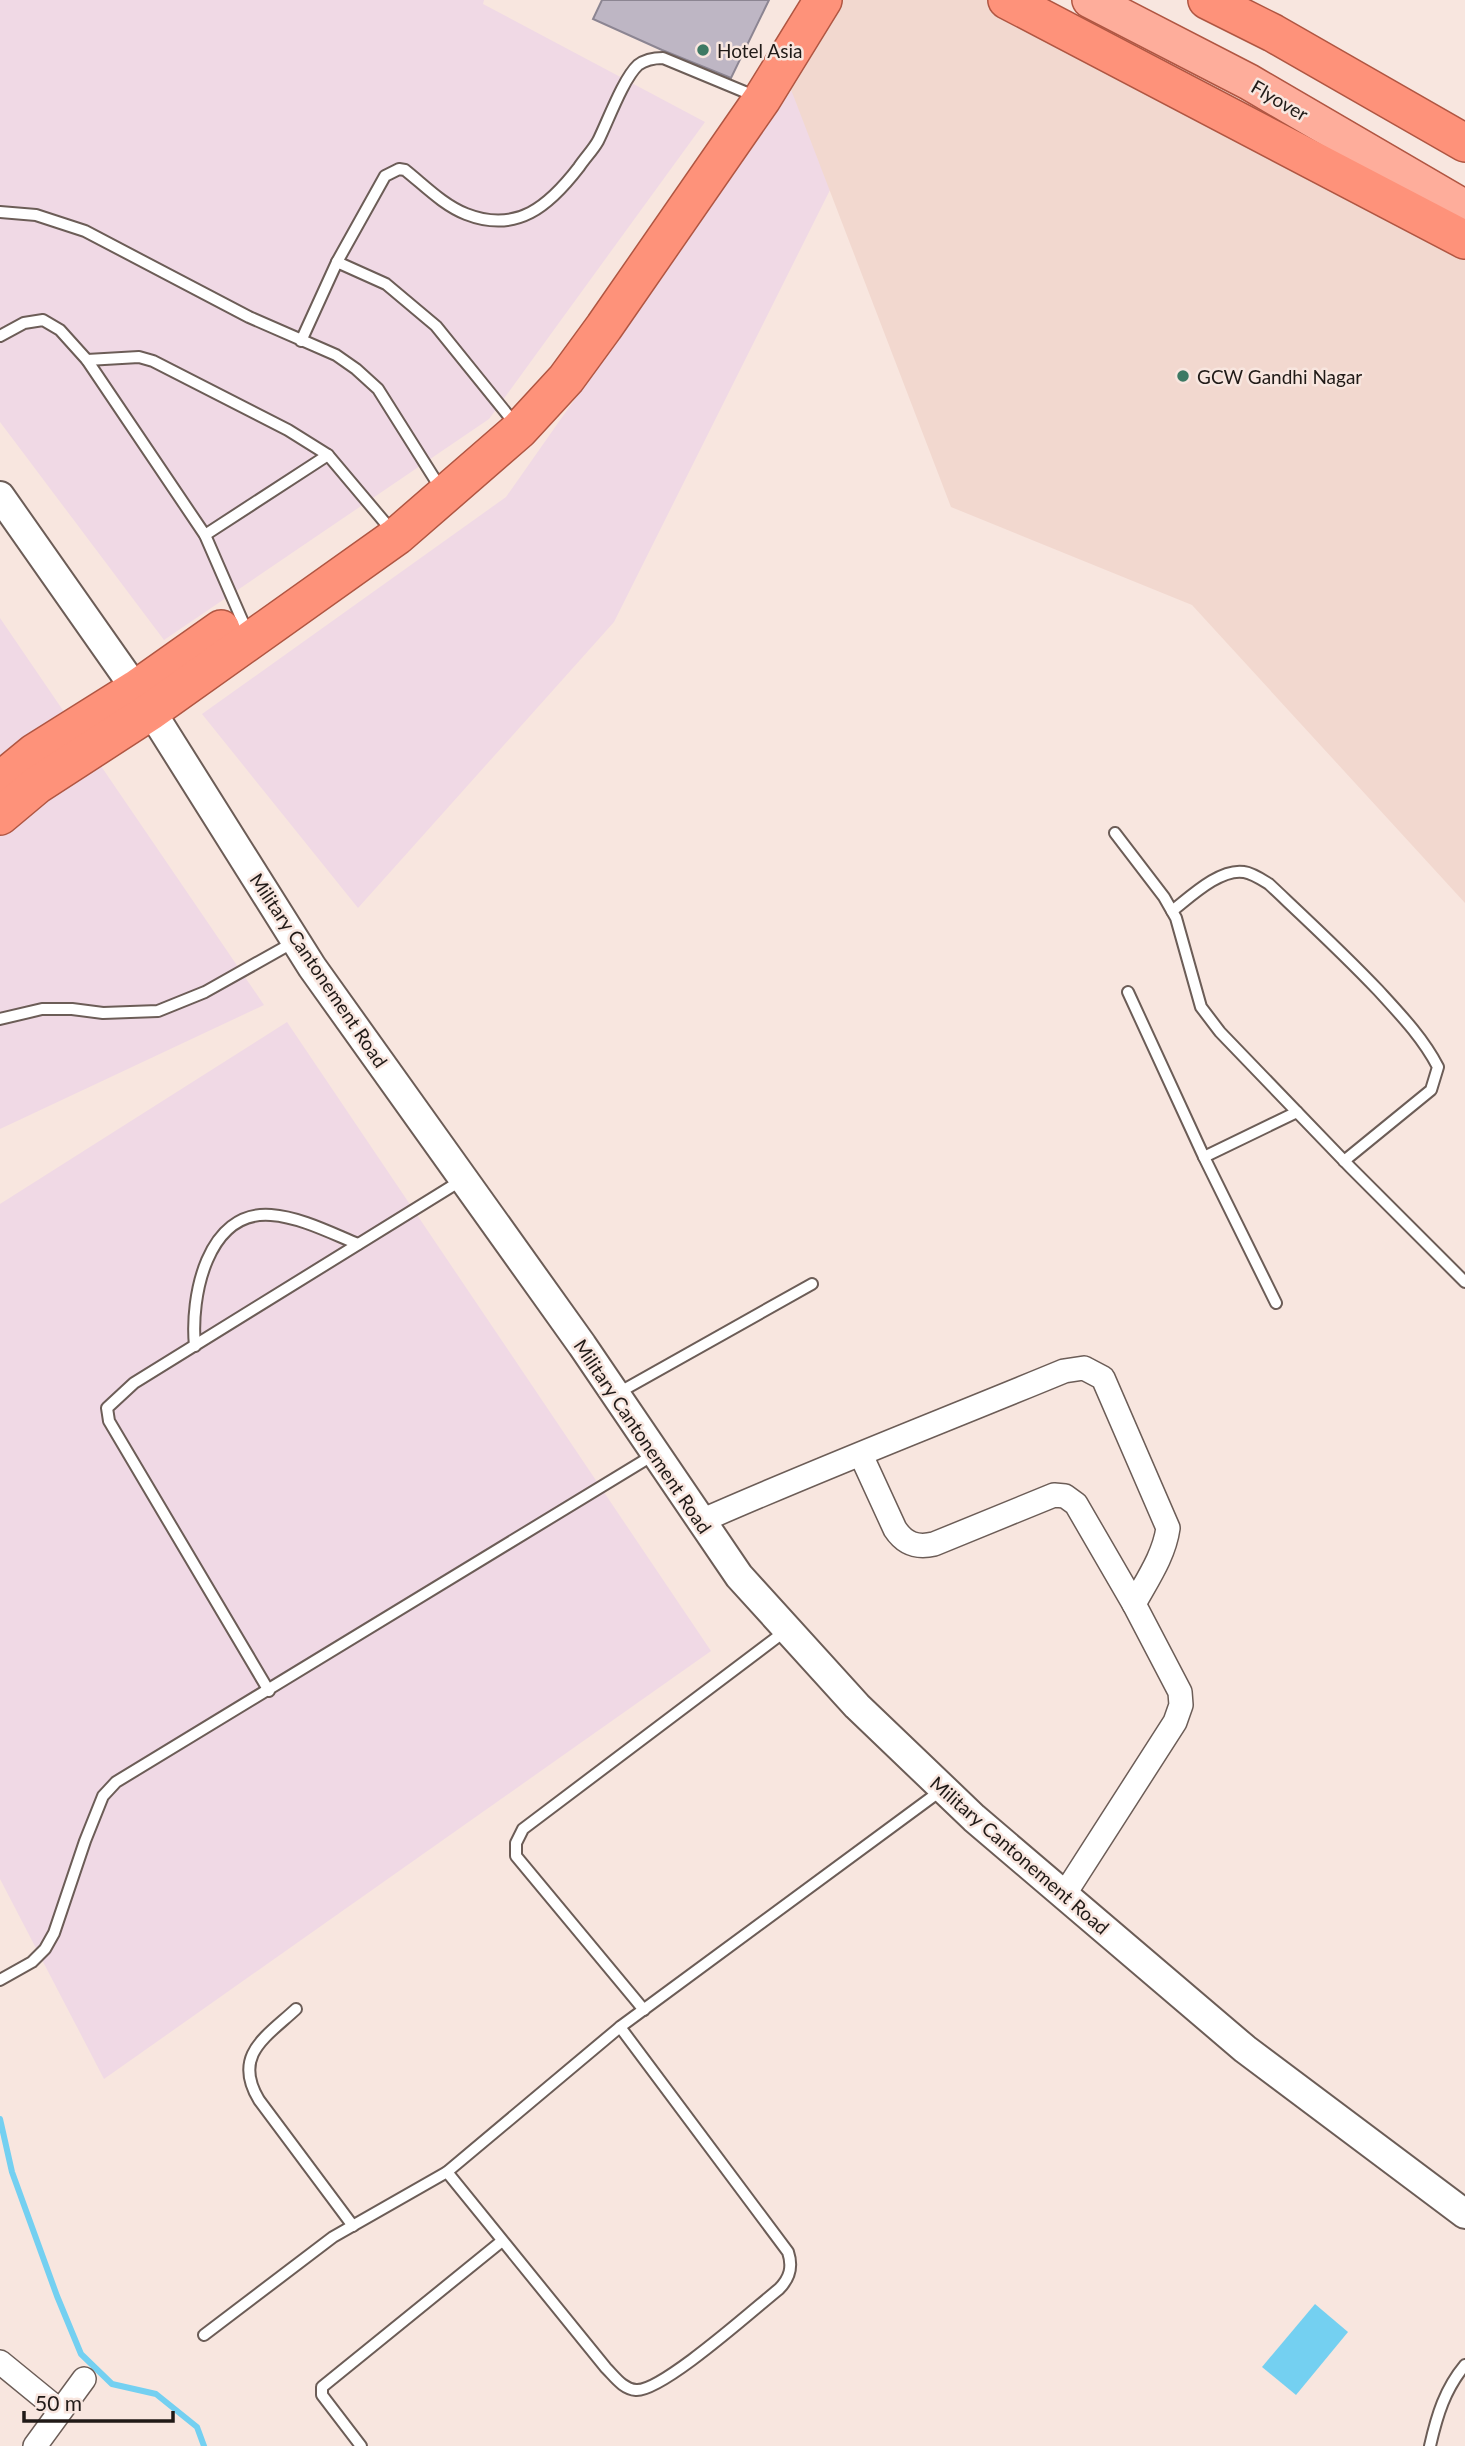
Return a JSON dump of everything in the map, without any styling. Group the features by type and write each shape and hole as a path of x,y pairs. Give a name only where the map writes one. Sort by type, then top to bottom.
{"highway":[{"path":"514,423 534,385 570,332 745,92 806,0"},
{"path":"0,816 143,700 388,526 566,379 762,99 823,0"},
{"path":"1007,0 1465,240"},
{"path":"1206,0 1273,33 1465,143"},
{"path":"0,781 34,753 143,700"}],"main road":[{"name":"Flyover","path":"1090,0 1249,82 1465,208"},
{"name":"Flyover","path":"1128,0 1257,66 1465,181"}],"street":[{"name":"Military Cantonement Road","path":"0,496 143,700 296,941 615,1394 739,1576 858,1706 974,1818 1245,2049 1465,2214"},
{"path":"701,1521 818,1469 861,1455 1064,1371 1084,1368 1103,1378 1168,1528 1160,1558 1133,1604"},
{"path":"861,1455 895,1529 901,1538 911,1544 934,1544 1054,1495 1070,1499 1076,1504 1133,1604 1180,1692 1180,1711 1064,1895"},
{"path":"0,2362 60,2411"},
{"path":"35,2446 83,2379"}],"lane":[{"path":"301,341 337,262 385,176 399,169 405,170 464,214 488,221 509,221 527,216 549,200 569,180 597,143 634,69 641,63 652,58 663,58 745,92"},
{"path":"0,212 36,215 85,231 249,317 336,355 378,389 439,486"},
{"path":"337,262 386,284 436,326 514,423"},
{"path":"0,336 24,323 43,320 60,330 87,360 205,535 245,627"},
{"path":"87,360 139,357 153,361 288,430 328,455 388,526"},
{"path":"205,535 328,455"},
{"path":"1115,834 1176,918 1201,1007 1220,1032 1465,1282"},
{"path":"1172,911 1209,883 1229,873 1244,872 1258,877 1269,884 1344,955 1401,1015 1430,1051 1438,1067 1431,1090 1344,1161"},
{"path":"0,1019 42,1009 103,1013 158,1011 205,992 296,941"},
{"path":"1128,992 1204,1157 1276,1303"},
{"path":"1204,1157 1297,1112"},
{"path":"269,1690 108,1416 110,1403 134,1383 463,1179"},
{"path":"195,1346 192,1322 209,1254 241,1219 256,1215 274,1215 358,1244"},
{"path":"615,1394 812,1284"},
{"path":"0,1980 32,1962 45,1949 54,1933 85,1841 103,1796 109,1788 655,1454"},
{"path":"644,2010 516,1856 516,1843 523,1829 788,1629"},
{"path":"204,2335 333,2237 447,2172 620,2027 944,1789"},
{"path":"296,2009 256,2046 249,2064 249,2081 259,2100 353,2226"},
{"path":"447,2172 606,2368 623,2385 633,2390 643,2390 676,2372 779,2289 789,2277 791,2268 788,2252 620,2027"},
{"path":"361,2446 322,2395 322,2387 502,2241"},
{"path":"1430,2446 1437,2412 1454,2378 1465,2364"}],"shaded area":[{"path":"0,0 484,0 483,4 705,122 489,419 164,640 0,422"},
{"name":"GCW Gandhi Nagar","path":"812,0 1005,0 1465,245 1465,903 1192,605 951,507 777,53"},
{"path":"796,84 834,182 614,622 358,908 202,714 506,497"},
{"path":"0,618 264,1005 0,1129"},
{"path":"287,1022 711,1651 104,2079 0,1879 0,1204"}],"water":[{"path":"1315,2304 1348,2332 1296,2395 1262,2367"}],"building":[{"name":"Hotel Asia","path":"602,0 769,0 731,78 593,19"}],"waterway":[{"path":"0,2119 12,2172 81,2354 112,2384 156,2394 197,2427 204,2446"}],"place":[{"name":"Hotel Asia","path":"703,50"},
{"name":"GCW Gandhi Nagar","path":"1183,376"}]}
